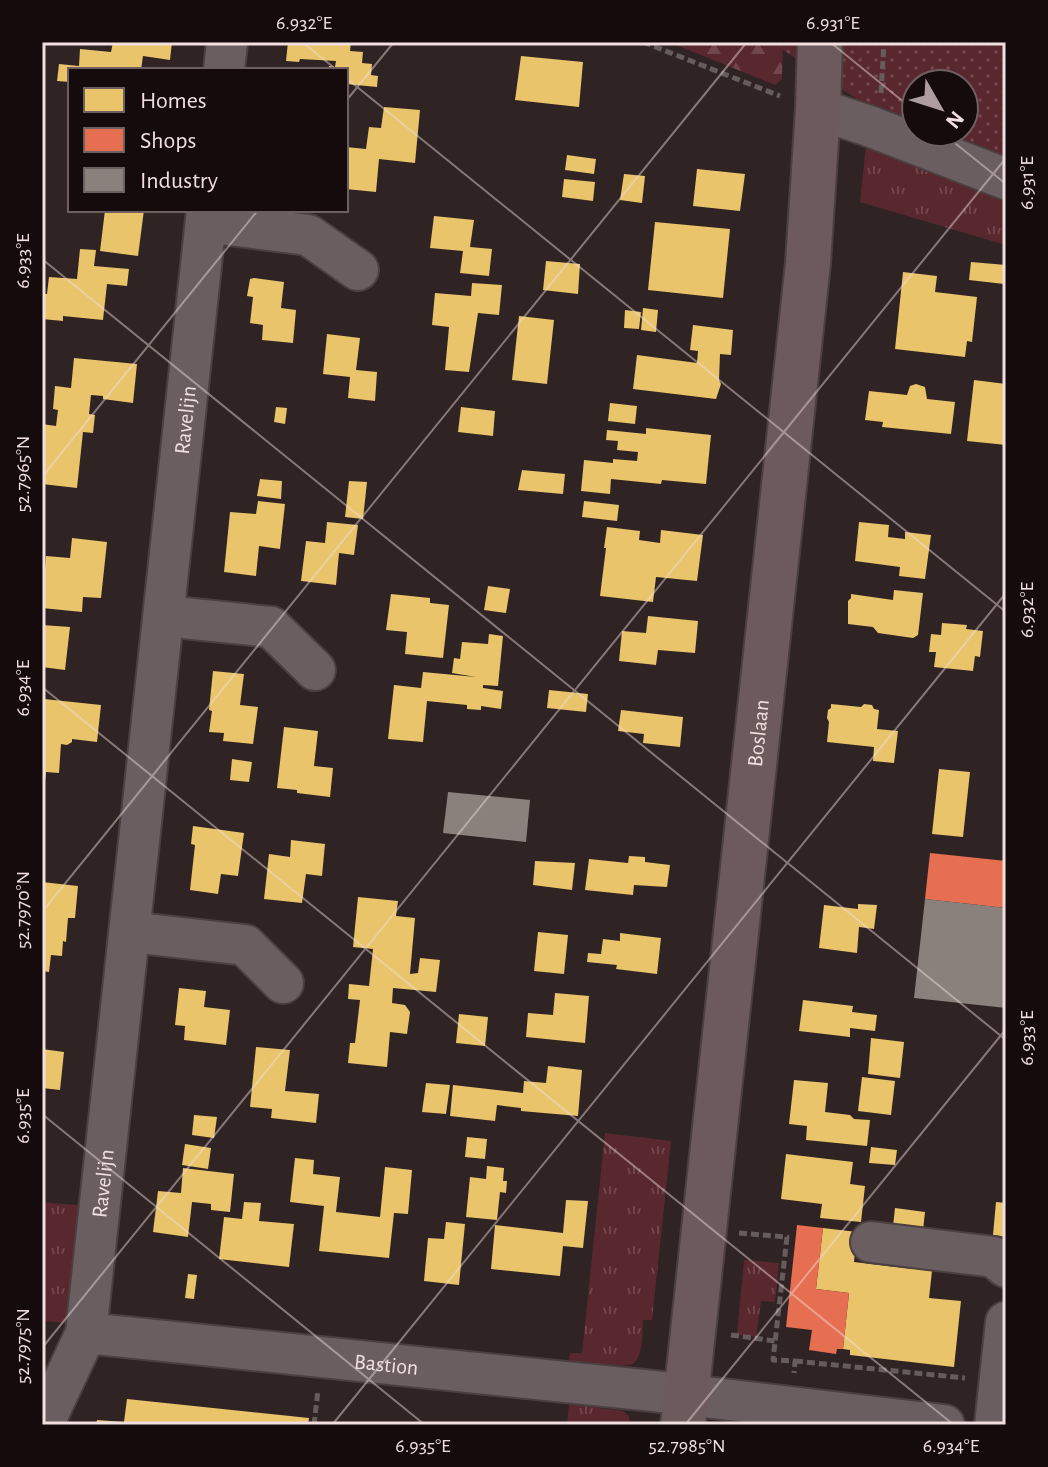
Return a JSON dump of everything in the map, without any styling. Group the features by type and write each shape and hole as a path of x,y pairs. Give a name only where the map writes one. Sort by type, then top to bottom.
{"main road":[{"name":"Boslaan","path":"685,1410 808,263 802,104 820,42"}],"street":[{"path":"224,68 227,42"},
{"path":"802,104 869,126 1006,179"},
{"name":"Ravelijn","path":"43,1425 86,1333 206,216 308,235 358,270"},
{"path":"164,616 271,627 315,670"},
{"path":"130,932 245,945 283,983"},
{"path":"871,1242 994,1257 1006,1267"},
{"path":"995,1425 1006,1322"},
{"name":"Bastion","path":"86,1333 685,1410 790,1407 944,1425"}],"path":[{"path":"643,42 802,104"},
{"path":"869,126 877,112 882,89 884,42"},
{"path":"734,1233 787,1237 773,1360 1000,1381"},
{"path":"790,1407 795,1361"}],"green space":[{"path":"669,42 783,42 782,79 775,85"},
{"path":"771,42 1006,42 1006,157 980,147 980,68 900,68 900,116 860,101"},
{"path":"867,136 1006,186 1006,245 860,202"},
{"path":"605,1133 671,1141 652,1320 643,1320 642,1344 636,1361 626,1365 605,1364 604,1372 568,1369 570,1353 582,1353"},
{"path":"42,1202 86,1206 68,1323 42,1321"},
{"path":"744,1260 779,1263 775,1302 761,1301 756,1337 737,1335"},
{"path":"569,1404 623,1411 629,1416 630,1425 567,1425"}],"building: Homes":[{"path":"113,42 172,42 170,60 143,56 141,68 68,68 68,82 57,81 59,64 79,66 80,49 111,52"},
{"path":"288,42 351,42 350,51 363,52 362,63 372,64 371,75 378,76 377,87 348,84 348,68 328,68 335,67 336,61 286,61"},
{"path":"521,56 583,62 579,107 515,100"},
{"path":"384,107 420,110 415,163 379,159 376,192 348,189 348,147 366,149 369,127 381,128"},
{"path":"567,155 596,159 594,174 565,170"},
{"path":"697,169 745,174 740,211 693,206"},
{"path":"624,174 645,176 642,203 620,200"},
{"path":"564,179 595,182 593,201 562,197"},
{"path":"105,212 144,212 138,256 100,251"},
{"path":"434,216 474,220 470,247 492,249 489,276 460,273 463,251 430,248"},
{"path":"655,222 730,229 723,298 648,290"},
{"path":"80,249 96,250 94,266 129,269 127,286 107,284 103,320 63,316 63,321 42,319 42,294 47,294 49,277 77,279"},
{"path":"546,261 580,264 578,294 543,290"},
{"path":"971,262 1006,265 1004,284 969,280"},
{"path":"903,272 937,276 935,292 977,297 972,342 967,341 965,357 895,349"},
{"path":"250,279 284,282 281,308 296,310 293,343 262,340 263,325 250,323 253,297 247,296"},
{"path":"472,283 502,285 499,315 478,313 469,372 445,370 449,327 432,325 435,293 471,296"},
{"path":"643,308 658,310 656,332 641,330"},
{"path":"625,310 641,312 639,329 624,328"},
{"path":"519,316 554,320 547,384 512,380"},
{"path":"693,325 733,330 731,355 720,354 721,384 716,399 633,389 637,355 697,363 698,351 690,350"},
{"path":"327,334 360,338 356,370 377,372 375,401 348,398 350,377 323,374"},
{"path":"74,358 137,364 133,403 91,395 89,414 95,415 93,433 83,432 77,488 42,484 42,424 56,426 58,410 53,409 55,386 71,388"},
{"path":"974,380 1006,384 1006,445 967,441"},
{"path":"910,386 925,387 927,399 955,402 951,434 882,427 883,422 865,420 869,391 907,395"},
{"path":"610,403 637,406 635,424 608,421"},
{"path":"276,407 287,408 285,424 274,422"},
{"path":"461,407 495,411 493,436 458,432"},
{"path":"646,428 711,435 706,484 611,479 610,494 581,491 584,460 613,463 613,459 637,461 638,452 617,450 618,441 606,440 607,430 646,434"},
{"path":"522,470 565,474 563,494 518,490"},
{"path":"260,479 282,481 281,499 257,496"},
{"path":"349,481 367,482 363,519 345,517"},
{"path":"258,501 285,504 280,549 259,546 256,576 224,572 230,512 256,514"},
{"path":"584,501 619,505 617,521 582,517"},
{"path":"327,522 358,525 354,555 339,553 336,585 301,581 306,541 325,543"},
{"path":"859,522 889,525 888,537 905,539 905,532 931,535 925,579 899,576 900,567 855,561"},
{"path":"607,527 640,531 639,540 660,543 661,530 703,535 697,581 656,577 653,602 600,596"},
{"path":"72,538 107,542 101,598 83,597 82,612 42,608 46,556 70,558"},
{"path":"488,586 510,589 506,613 484,610"},
{"path":"894,590 923,593 918,635 913,638 878,633 873,627 848,624 851,594 893,600"},
{"path":"391,594 430,598 430,603 449,605 443,658 405,654 407,632 386,630"},
{"path":"648,616 698,621 695,653 658,650 656,665 619,661 622,631 646,633"},
{"path":"942,623 967,625 966,629 983,631 980,657 975,656 973,671 934,667 936,652 929,652 931,634 941,635"},
{"path":"42,625 70,627 65,670 42,667"},
{"path":"489,634 503,636 498,686 483,685 483,688 503,691 501,709 481,706 481,710 467,709 467,705 427,701 423,742 388,739 394,685 421,688 423,672 476,677 452,673 454,658 460,659 462,642 488,644"},
{"path":"213,671 244,674 240,705 258,707 253,744 223,741 224,733 209,732"},
{"path":"549,690 588,694 586,712 547,708"},
{"path":"44,699 101,705 97,742 72,739 67,745 61,744 59,773 46,772 42,791 42,724"},
{"path":"831,704 872,705 879,710 877,729 898,731 894,763 873,761 874,747 827,742 827,718"},
{"path":"621,710 683,717 680,747 643,743 644,734 618,731"},
{"path":"284,727 318,731 314,766 333,768 330,797 277,788"},
{"path":"232,759 252,762 249,782 230,780"},
{"path":"939,769 970,772 963,837 932,834"},
{"path":"193,826 244,833 238,876 221,874 218,894 190,890 195,845 191,844"},
{"path":"291,840 325,844 322,876 306,874 302,903 264,899 269,854 290,857"},
{"path":"629,856 645,857 645,862 670,865 667,887 634,885 633,895 585,890 589,859 628,863"},
{"path":"535,861 575,863 572,890 533,885"},
{"path":"42,882 78,886 75,918 68,918 62,956 51,955 49,972 42,971"},
{"path":"358,897 398,901 396,916 415,918 410,974 418,973 420,958 440,960 436,992 393,988 392,1003 405,1005 410,1012 407,1034 390,1032 387,1067 348,1063 350,1043 355,1043 360,1000 348,999 349,984 369,986 373,949 353,947"},
{"path":"858,904 877,905 874,929 859,927 857,953 819,948 824,905 858,909"},
{"path":"538,932 568,935 564,974 534,971"},
{"path":"620,933 661,938 657,974 587,962 588,953 601,954 603,939 620,941"},
{"path":"179,988 206,991 204,1007 230,1010 226,1045 184,1040 185,1026 175,1025"},
{"path":"555,993 589,996 585,1043 526,1037 528,1013 553,1015"},
{"path":"803,1000 853,1006 852,1012 877,1015 875,1031 850,1028 850,1037 799,1031"},
{"path":"459,1014 488,1017 485,1046 456,1043"},
{"path":"871,1038 904,1042 900,1078 868,1074"},
{"path":"256,1047 290,1050 285,1091 319,1094 316,1123 271,1118 272,1109 250,1107"},
{"path":"42,1049 64,1052 60,1090 42,1088"},
{"path":"548,1066 582,1070 578,1116 521,1111 521,1108 497,1105 495,1121 450,1116 453,1085 523,1093 524,1081 546,1083"},
{"path":"862,1077 895,1081 891,1115 858,1111"},
{"path":"794,1080 828,1083 825,1112 870,1120 867,1146 806,1140 807,1126 789,1124"},
{"path":"426,1083 450,1085 446,1114 422,1112"},
{"path":"194,1115 217,1117 214,1138 192,1135"},
{"path":"467,1137 487,1139 485,1159 465,1157"},
{"path":"185,1144 211,1148 208,1169 182,1165"},
{"path":"871,1147 897,1150 895,1165 869,1163"},
{"path":"786,1154 853,1162 850,1184 865,1186 861,1222 820,1218 822,1204 781,1199"},
{"path":"295,1158 314,1160 313,1174 340,1177 336,1212 380,1217 385,1167 412,1170 408,1214 394,1213 389,1258 319,1251 324,1206 290,1202"},
{"path":"487,1166 504,1168 503,1181 507,1181 506,1193 500,1192 497,1220 466,1217 470,1177 486,1179"},
{"path":"183,1168 234,1174 230,1212 211,1210 211,1204 192,1202 188,1237 153,1232 158,1191 181,1193"},
{"path":"566,1200 588,1201 583,1248 563,1246 560,1276 491,1269 495,1225 563,1233"},
{"path":"244,1202 261,1203 259,1221 294,1224 289,1267 219,1259 224,1217 242,1219"},
{"path":"996,1202 1006,1203 1006,1237 993,1235"},
{"path":"895,1208 925,1212 923,1230 893,1226"},
{"path":"446,1222 465,1224 459,1285 424,1281 428,1238 444,1239"},
{"path":"823,1228 857,1232 854,1262 913,1269 914,1260 933,1262 929,1298 961,1301 954,1367 850,1355 850,1350 843,1349 849,1293 816,1289"},
{"path":"188,1274 197,1275 194,1299 185,1298"},
{"path":"127,1399 309,1418 308,1425 96,1425 97,1420 124,1422"}],"building: Shops":[{"path":"930,853 1006,861 1006,908 925,899"},
{"path":"797,1225 823,1228 816,1289 849,1293 843,1349 837,1349 836,1354 809,1350 812,1330 786,1327"}],"building: Industry":[{"path":"448,792 530,800 526,842 443,833"},
{"path":"925,899 1006,908 1006,1008 914,998"}]}
